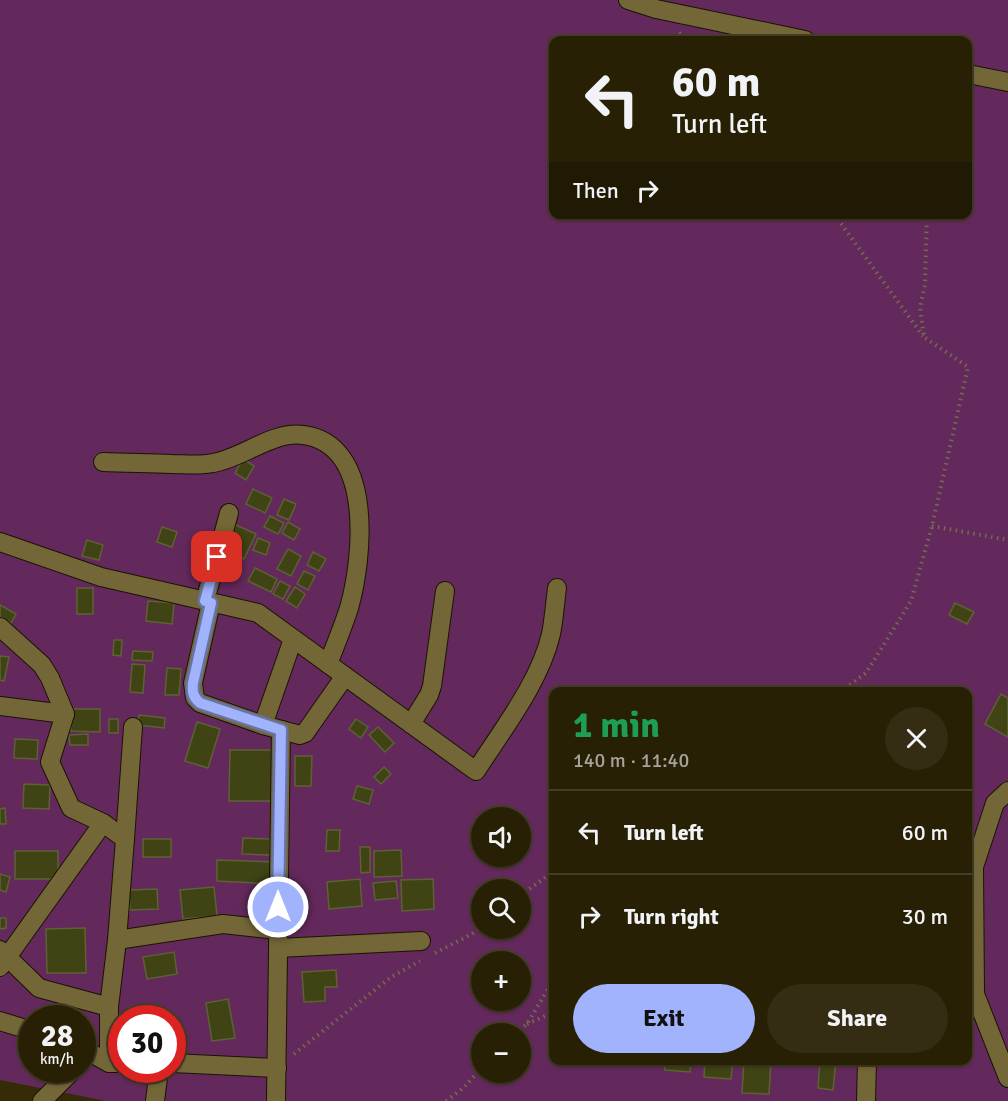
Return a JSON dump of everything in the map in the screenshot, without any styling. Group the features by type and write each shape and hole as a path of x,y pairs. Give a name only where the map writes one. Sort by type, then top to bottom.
{"street":[{"path":"628,0 656,9 786,36"},
{"path":"972,75 1008,82"},
{"path":"103,462 209,464 229,460 275,439 303,435 325,443 336,450 346,462 353,480 358,509 358,543 348,610 328,664"},
{"path":"230,513 208,602 193,683 195,698 200,703 296,735 305,733 345,676"},
{"path":"0,542 101,577 258,614 476,771 540,666 551,635 557,588"},
{"path":"411,724 432,686 445,591"},
{"path":"0,627 42,665 65,714 50,762 71,808 103,823 126,839"},
{"path":"263,725 293,639"},
{"path":"0,706 65,714"},
{"path":"108,1005 126,839 133,727"},
{"path":"276,1101 281,730"},
{"path":"1008,791 995,803 974,867 974,878 975,994 1008,1078"},
{"path":"103,823 3,958 39,988 108,1007"},
{"path":"117,940 223,924 278,930"},
{"path":"278,948 426,948"},
{"path":"0,1021 18,1027"},
{"path":"186,1064 277,1068"},
{"path":"866,1101 867,1065"},
{"path":"42,1101 60,1083"},
{"path":"155,1101 157,1083"}],"path":[{"path":"838,219 924,337 968,367 932,526 911,601 866,673 847,687"},
{"path":"924,337 920,307 925,285 927,219"},
{"path":"932,526 1008,540"},
{"path":"531,888 549,875"},
{"path":"426,948 471,934"},
{"path":"277,1068 391,977 421,961"},
{"path":"528,1023 549,987"},
{"path":"529,1023 549,1014"},
{"path":"446,1101 471,1080"}],"shaded area":[{"path":"0,0 1008,0 1008,1101 106,1101 0,1080"}],"building":[{"path":"243,459 254,466 246,480 235,473"},
{"path":"253,489 272,498 265,513 246,504"},
{"path":"284,499 296,504 289,520 277,515"},
{"path":"270,516 284,523 278,534 264,527"},
{"path":"288,522 300,529 294,540 282,533"},
{"path":"236,525 256,534 244,559 225,550"},
{"path":"162,527 177,532 172,547 157,542"},
{"path":"199,533 214,534 214,544 199,544"},
{"path":"258,538 270,543 266,555 253,550"},
{"path":"87,540 103,545 99,560 82,556"},
{"path":"288,549 301,556 291,576 277,569"},
{"path":"313,552 326,559 319,571 307,565"},
{"path":"255,568 277,579 271,592 248,581"},
{"path":"304,571 315,576 308,590 297,584"},
{"path":"280,581 290,586 283,599 273,594"},
{"path":"295,587 305,594 297,608 286,601"},
{"path":"77,588 93,588 93,614 77,614"},
{"path":"148,601 174,603 172,624 146,621"},
{"path":"955,603 974,612 967,624 949,615"},
{"path":"0,605 16,614 11,623 0,617"},
{"path":"114,640 122,640 121,656 113,655"},
{"path":"133,651 153,652 152,661 132,660"},
{"path":"0,656 9,657 4,681 0,680"},
{"path":"132,664 145,665 143,693 130,692"},
{"path":"167,668 181,669 179,695 165,695"},
{"path":"1001,694 1008,698 1008,737 985,724"},
{"path":"71,709 100,709 100,732 71,731"},
{"path":"139,715 165,718 164,728 138,725"},
{"path":"109,719 118,719 118,733 109,733"},
{"path":"356,719 368,727 361,738 349,729"},
{"path":"197,722 220,729 208,768 185,761"},
{"path":"378,727 394,743 385,752 369,735"},
{"path":"88,734 88,745 70,745 69,735"},
{"path":"15,739 38,740 37,759 14,758"},
{"path":"230,750 273,750 273,801 229,801"},
{"path":"295,756 312,756 311,786 295,786"},
{"path":"384,767 391,774 381,784 374,777"},
{"path":"24,784 50,785 49,809 23,808"},
{"path":"357,786 373,790 369,804 353,799"},
{"path":"5,808 6,824 0,824 0,809"},
{"path":"327,830 340,830 339,851 326,851"},
{"path":"243,838 270,839 270,855 242,854"},
{"path":"143,839 171,839 171,857 143,857"},
{"path":"360,847 370,847 370,872 361,873"},
{"path":"401,850 402,876 374,877 374,851"},
{"path":"15,851 58,851 58,879 15,879"},
{"path":"217,860 275,862 274,884 217,881"},
{"path":"0,874 10,877 6,892 0,890"},
{"path":"360,879 362,906 329,909 327,882"},
{"path":"433,879 434,909 402,911 401,880"},
{"path":"396,881 398,898 375,900 373,883"},
{"path":"214,887 217,916 183,919 180,890"},
{"path":"157,889 158,909 130,910 129,890"},
{"path":"0,918 6,918 6,928 0,929"},
{"path":"85,928 86,973 47,973 46,929"},
{"path":"174,952 177,974 147,979 143,957"},
{"path":"336,970 337,987 325,987 325,1001 304,1002 302,972"},
{"path":"228,999 235,1038 212,1041 206,1003"},
{"path":"665,1065 691,1065 690,1072 665,1070"},
{"path":"705,1065 732,1065 731,1079 704,1077"},
{"path":"744,1065 771,1065 769,1094 742,1093"},
{"path":"820,1065 836,1065 833,1090 818,1088"}],"route":[{"path":"217,557 205,601 211,603 192,692 200,703 281,730 278,907"}]}
